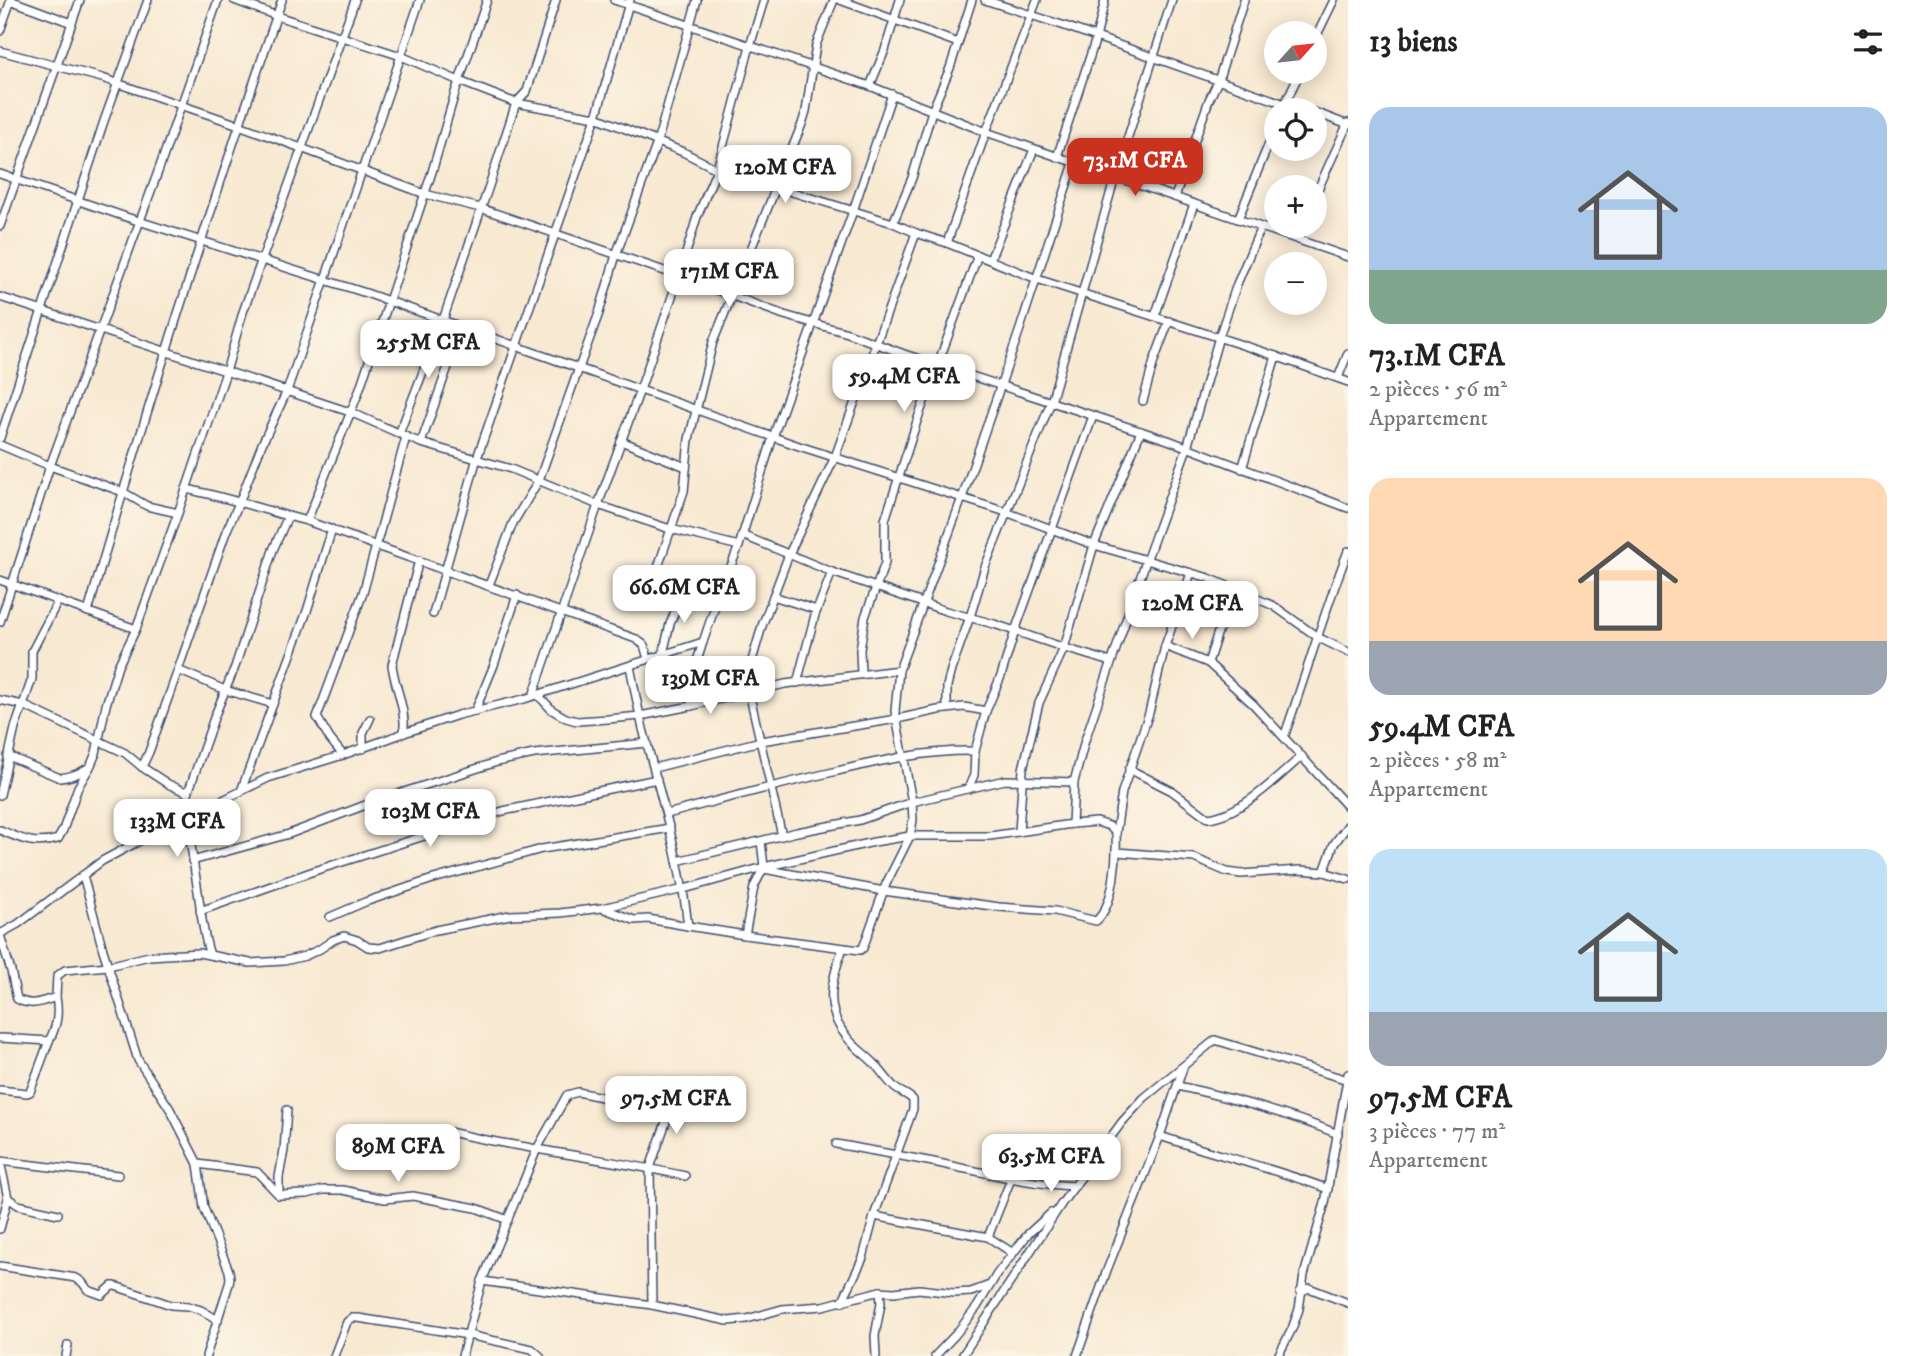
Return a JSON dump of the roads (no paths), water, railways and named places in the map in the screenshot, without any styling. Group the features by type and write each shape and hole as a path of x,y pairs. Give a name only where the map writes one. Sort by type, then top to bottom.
{"street":[{"path":"0,31 10,0 72,23"},
{"path":"0,223 80,0"},
{"path":"0,438 104,121 148,0"},
{"path":"0,622 50,466 218,0"},
{"path":"233,0 401,56 516,103 596,117 683,152 717,169 893,223 1037,279 1219,337 1348,382"},
{"path":"88,612 122,492 201,241 282,0"},
{"path":"0,830 27,842 58,839 64,830 78,787 90,767 118,666 135,629 178,513 226,372 243,312 355,0"},
{"path":"142,767 226,532 287,391 420,0"},
{"path":"307,520 350,412 425,194 487,0"},
{"path":"343,755 330,740 317,717 363,593 403,435 516,103 527,91 556,0"},
{"path":"614,0 870,86 986,132 1348,257"},
{"path":"489,585 513,523 539,480 599,313 616,254 656,143 697,0"},
{"path":"536,696 598,505 640,390 697,218 717,169 764,0"},
{"path":"718,598 660,582 656,579 656,573 684,491 689,439 713,342 802,124 816,45 834,0"},
{"path":"840,0 958,43"},
{"path":"870,86 885,50 900,0"},
{"path":"893,223 912,178 932,111 972,0"},
{"path":"985,0 1096,37 1264,99"},
{"path":"947,243 1037,0"},
{"path":"1057,157 1096,37 1105,0"},
{"path":"947,708 949,678 985,567 1051,402 1115,177 1172,0"},
{"path":"1175,197 1218,81 1244,0"},
{"path":"1324,21 1334,0"},
{"path":"433,614 477,458 596,117 629,3"},
{"path":"0,51 102,78 425,194 480,208 784,315 848,333 877,345 1140,431 1348,508"},
{"path":"691,706 697,661 703,642 892,94"},
{"path":"1325,175 1348,124 1327,117"},
{"path":"990,260 1034,149"},
{"path":"1238,219 1264,155"},
{"path":"602,908 634,920 648,919 745,935 860,950 863,948 884,891 910,836 913,820 895,711 899,670 962,498 1074,163"},
{"path":"0,174 388,301 773,437 1006,512 1094,545 1191,573 1274,606 1318,638 1348,652"},
{"path":"1155,316 1194,204"},
{"path":"1072,824 1074,782 1086,740 1187,448 1237,284 1261,227"},
{"path":"782,836 749,692 749,671 789,554 835,457 916,233"},
{"path":"860,674 865,617 885,563 885,520 978,255"},
{"path":"0,297 350,412 421,443 477,458 598,505 671,529 738,546"},
{"path":"1143,401 1169,321"},
{"path":"421,443 462,327"},
{"path":"1338,379 1348,353"},
{"path":"1242,469 1276,356"},
{"path":"968,789 974,775 975,751 986,711 1001,676 1093,416"},
{"path":"1019,832 1021,780 1039,703 1064,648 1094,545 1140,431"},
{"path":"621,441 686,467"},
{"path":"0,444 50,466 122,492 147,506 178,513"},
{"path":"186,489 307,520 562,611 636,639 644,645 648,659"},
{"path":"210,955 204,937 192,860 187,815 188,793 235,667 273,551 288,516"},
{"path":"242,791 307,611 332,529"},
{"path":"742,535 832,572 1111,662"},
{"path":"1284,737 1348,551"},
{"path":"404,733 405,718 392,665 419,560"},
{"path":"797,683 817,610 832,572"},
{"path":"764,868 884,891 999,907 1055,911 1096,921 1101,917 1108,900 1117,852 1115,833 1122,792 1149,713 1165,646 1191,573"},
{"path":"0,580 135,629"},
{"path":"1208,663 1232,588"},
{"path":"663,654 670,624 684,589"},
{"path":"475,711 494,665 517,595"},
{"path":"773,596 817,610"},
{"path":"0,795 15,728 33,679 32,651 58,601"},
{"path":"56,997 36,1004 17,999 0,934 18,924 102,861 187,815 268,778 363,749 404,733 536,696 703,642"},
{"path":"1165,646 1208,663 1254,705 1348,807"},
{"path":"630,666 646,743 667,814 684,889 688,926"},
{"path":"178,670 225,690 273,704"},
{"path":"536,696 552,710 577,721 640,716 797,683 899,670"},
{"path":"0,700 23,705 125,752 168,784 188,793"},
{"path":"654,768 761,741 947,708 964,707 986,711"},
{"path":"363,749 363,733 370,719"},
{"path":"192,860 289,834 376,801 496,762 534,754 646,743"},
{"path":"667,814 904,755 948,750 975,751"},
{"path":"8,756 60,778 80,774 90,767"},
{"path":"1129,769 1172,791 1209,818 1238,807 1303,756"},
{"path":"200,911 314,871 503,811 657,779"},
{"path":"677,861 860,820 912,802 1005,780 1074,782"},
{"path":"0,1090 30,1091 58,1021 57,976 65,970 108,966 149,956 199,953 250,963 284,961 304,956 345,936 368,947 380,948 436,930 510,915 602,908 874,842 910,836 962,838 1072,824 1102,823 1115,833"},
{"path":"1324,872 1334,844 1348,825"},
{"path":"330,917 430,880 542,849 670,828"},
{"path":"745,935 754,887 764,868 761,841"},
{"path":"1117,852 1194,858 1227,872 1241,874 1300,870 1324,872 1348,879"},
{"path":"83,875 138,1060 170,1110 198,1164 204,1208 230,1278 206,1356"},
{"path":"842,1302 863,1258 874,1216 913,1109 913,1100 894,1086 845,1036 835,1017 831,1000 832,977 843,948"},
{"path":"0,1038 49,1041"},
{"path":"962,1356 1062,1203 1122,1122 1144,1098 1215,1040 1347,1078 1328,1189 1304,1275 1299,1309 1278,1356"},
{"path":"1077,1356 1183,1068"},
{"path":"1178,1086 1234,1099 1316,1125 1338,1135"},
{"path":"461,1356 482,1281 537,1149 567,1096 578,1093 658,1109 665,1114 666,1122 650,1168 652,1305"},
{"path":"279,1195 287,1110"},
{"path":"443,1130 471,1138 685,1176"},
{"path":"1160,1136 1328,1189"},
{"path":"836,1144 1011,1179 1075,1186"},
{"path":"0,1229 8,1189 0,1161 118,1175"},
{"path":"198,1164 257,1171 279,1195 343,1190 385,1199 413,1196 476,1208 508,1220"},
{"path":"988,1237 1011,1179"},
{"path":"8,1198 18,1205 58,1214"},
{"path":"935,1356 977,1307 997,1274 1028,1234 1062,1203"},
{"path":"874,1216 988,1237 1013,1253"},
{"path":"0,1266 76,1278 88,1290 103,1295 115,1286 171,1306 188,1306 201,1310 218,1321"},
{"path":"1304,1275 1309,1288"},
{"path":"482,1281 652,1305 728,1321 747,1319 782,1309 823,1306 880,1291 919,1289 954,1293 971,1292 990,1285"},
{"path":"1300,1292 1309,1288 1348,1303"},
{"path":"876,1356 875,1336 881,1303 880,1291"},
{"path":"334,1356 347,1322 352,1318 468,1335 532,1349 540,1356"},
{"path":"66,1356 68,1345"}]}
